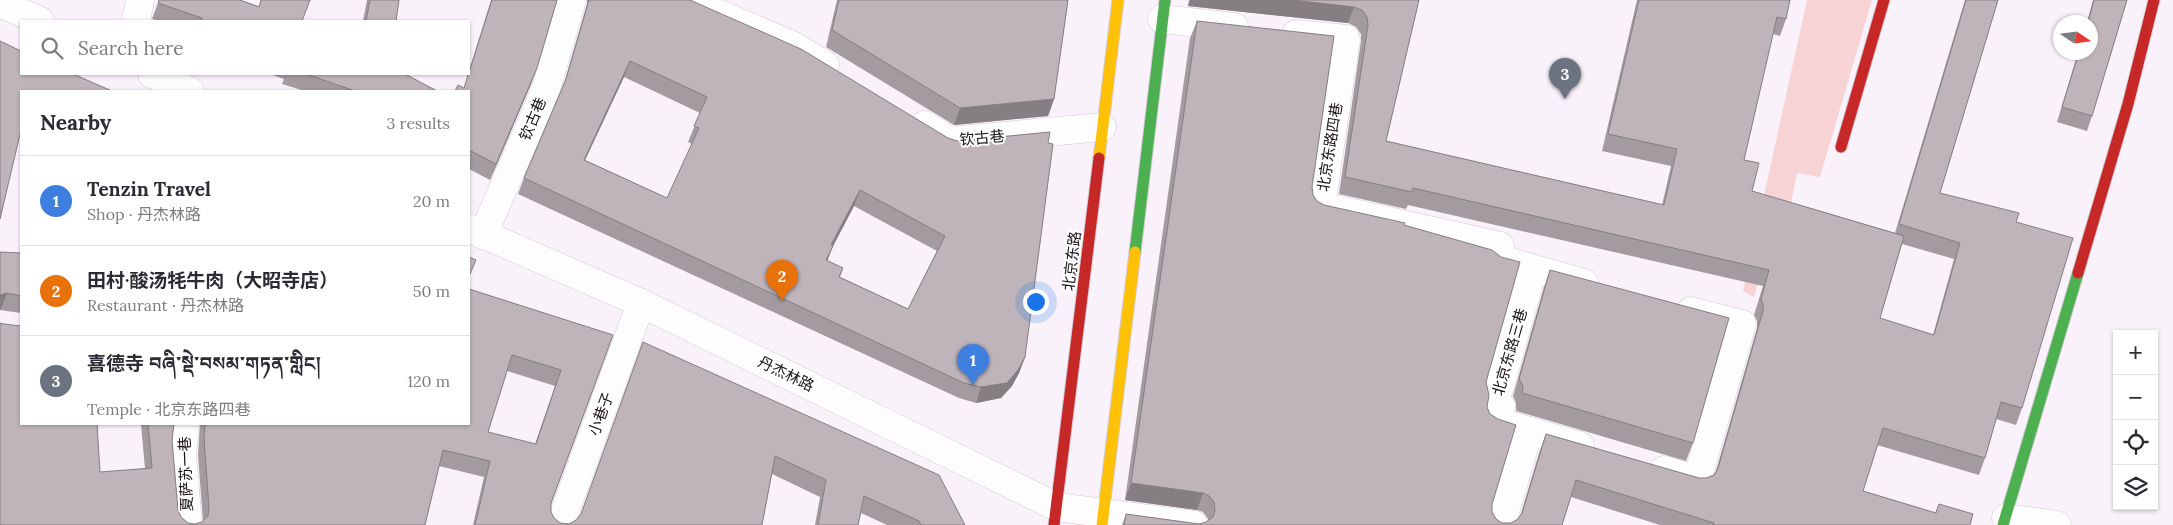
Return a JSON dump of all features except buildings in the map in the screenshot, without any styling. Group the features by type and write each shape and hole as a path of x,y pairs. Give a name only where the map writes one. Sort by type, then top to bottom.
{"main road":[{"name":"北京东路","path":"1056,516 1118,0"},
{"path":"1841,147 1884,0"},
{"path":"2005,521 2128,104 2154,0"},
{"path":"1103,520 1164,10"}],"street":[{"path":"136,20 140,0"},
{"name":"钦古巷","path":"476,231 546,89 572,0"},
{"path":"687,0 792,45 842,76"},
{"path":"0,2 38,20"},
{"name":"北京东路四巷","path":"1164,10 1264,30 1346,39 1321,206 1500,246 1499,260 1533,269"},
{"path":"154,75 188,90"},
{"name":"钦古巷","path":"900,111 950,141 1102,127"},
{"name":"丹杰林路","path":"476,231 641,303 1056,516 1194,525"},
{"path":"1533,269 1609,289"},
{"name":"北京东路三巷","path":"1528,431 1496,421 1501,406 1495,403 1533,269"},
{"name":"小巷子","path":"560,525 641,303"},
{"path":"1641,464 1697,480 1742,324 1666,304"},
{"name":"夏萨苏一巷","path":"185,425 182,455 188,525"},
{"path":"1501,525 1528,431 1604,453"},
{"path":"2005,521 2057,525"}],"shaded area":[{"path":"1807,0 1872,0 1820,177 1797,173 1790,209 1780,205 1754,297 1743,291"}],"traffic: fast":[{"path":"1135,252 1165,0"},
{"path":"2003,525 2078,273"}],"traffic: slow":[{"path":"1099,158 1118,0"},
{"path":"1102,525 1135,252"}],"traffic: jam":[{"path":"1841,147 1884,0"},
{"path":"2078,273 2128,104 2154,0"},
{"path":"1054,525 1099,158"}],"place":[{"name":"喜德寺 བཞི་སྡེ་བསམ་གཏན་གླིང།","path":"1565,99"},
{"name":"田村·酸汤牦牛肉（大昭寺店）","path":"782,301"},
{"name":"Tenzin Travel","path":"973,385"}]}
